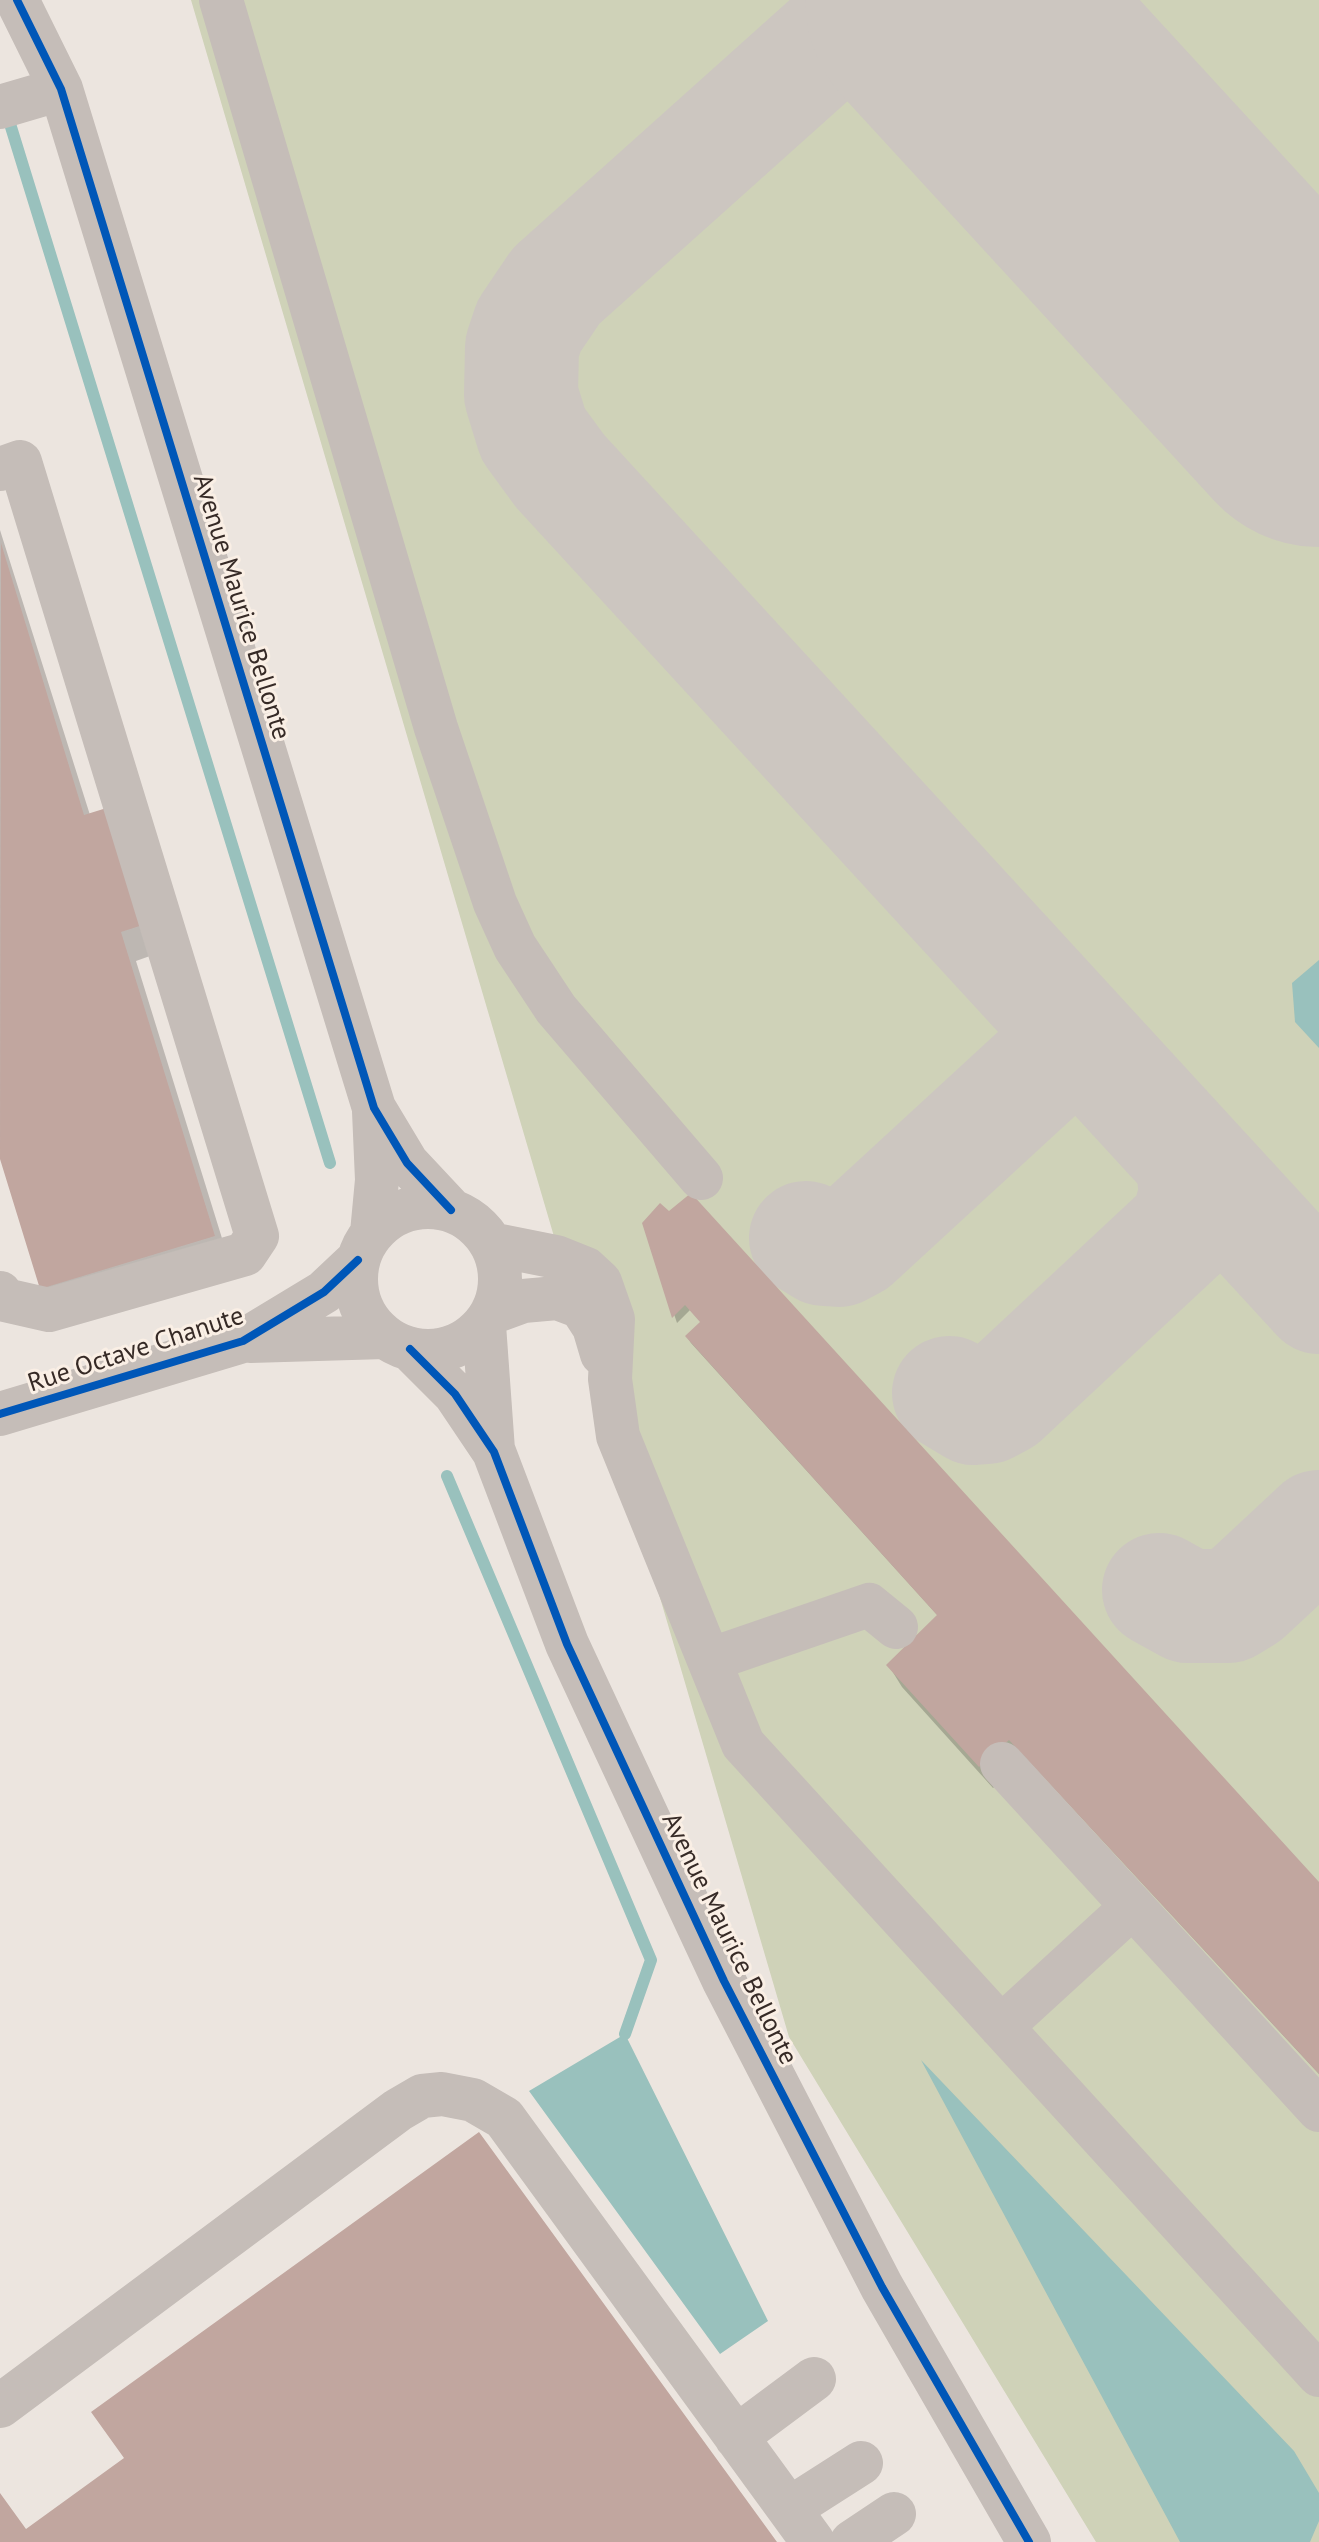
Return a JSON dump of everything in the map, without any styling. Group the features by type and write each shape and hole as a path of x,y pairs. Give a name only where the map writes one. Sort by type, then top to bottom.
{"street":[{"name":"Avenue Maurice Bellonte","path":"17,0 31,98 374,1108 407,1163 451,1210"},
{"path":"221,0 436,728 495,903 515,947 556,1009 701,1178"},
{"path":"0,469 20,462 257,1236 245,1254 49,1310 5,1300 0,1293"},
{"name":"Avenue Maurice Bellonte","path":"365,1246 377,1180 374,1108"},
{"path":"488,1319 500,1278 491,1244 481,1229 451,1210 429,1207 408,1209 388,1219 365,1246 356,1281 359,1302 370,1322 397,1343 430,1351 450,1348 469,1339 488,1319 523,1301 557,1298 581,1307 594,1327 610,1379 618,1436 743,1744 1319,2375"},
{"path":"491,1244 556,1257 586,1269 600,1282 613,1319 610,1379"},
{"name":"Rue Octave Chanute","path":"0,1414 243,1341 324,1292 365,1246"},
{"name":"Avenue Maurice Bellonte","path":"488,1319 494,1452"},
{"name":"Rue Octave Chanute","path":"243,1341 397,1343"},
{"name":"Avenue Maurice Bellonte","path":"397,1343 455,1394 494,1452 567,1644 724,1981 882,2287 1029,2542"},
{"path":"709,1660 869,1605 896,1627"},
{"path":"1002,1764 1319,2110"},
{"path":"1001,2027 1131,1908"},
{"path":"0,2406 398,2110 422,2096 442,2094 473,2100 504,2118 801,2526 861,2463"},
{"path":"736,2437 814,2379"},
{"path":"852,2542 894,2514"}],"green space":[{"path":"191,0 800,0 792,22 536,259 505,307 496,349 494,396 505,430 528,469 1034,1034 1168,1172 1319,1338 1319,2542 1096,2542 789,2037"},
{"path":"1033,0 1319,0 1319,312"},
{"path":"891,60 926,74 1319,502 1319,1246 561,415 554,372 558,340 568,316 585,297 833,70 860,61"}],"water":[{"path":"1319,960 1319,1048 1295,1022 1292,983"},
{"path":"625,2034 768,2321 720,2354 529,2091"},
{"path":"921,2060 1294,2451 1319,2493 1319,2521 1310,2542 1180,2542"}],"building":[{"path":"1,543 84,815 113,806 149,923 121,932 215,1236 40,1289 0,1159"},
{"path":"691,1193 1319,1882 1319,2074 1009,1740 979,1767 886,1665 937,1615 685,1336 700,1322 685,1305 672,1318 642,1223 660,1203 669,1211"},
{"path":"479,2132 777,2542 0,2542 0,2493 26,2529 124,2458 91,2412"}],"waterway":[{"path":"7,114 330,1163"},
{"path":"447,1476 651,1960 625,2034"}],"taxiway":[{"path":"1002,60 951,21 925,6 896,1 872,7 836,35 556,286 529,326 522,347 521,395 533,434 560,471 1319,1297"},
{"path":"806,1238 824,1249 839,1250 854,1242 1056,1056 1063,1045 1063,1019"},
{"path":"949,1393 974,1408 987,1407 1002,1399 1181,1232 1189,1219 1196,1194 1192,1159"},
{"path":"1159,1590 1188,1606 1228,1606 1246,1595 1319,1527"}],"runway":[{"path":"947,0 1319,405"}],"cycle path":[{"path":"17,0 61,89 374,1108 407,1163 451,1210"},
{"path":"0,1414 243,1341 324,1292 358,1260"},
{"path":"410,1349 455,1394 494,1452 567,1644 724,1981 882,2287 1029,2542"}]}
